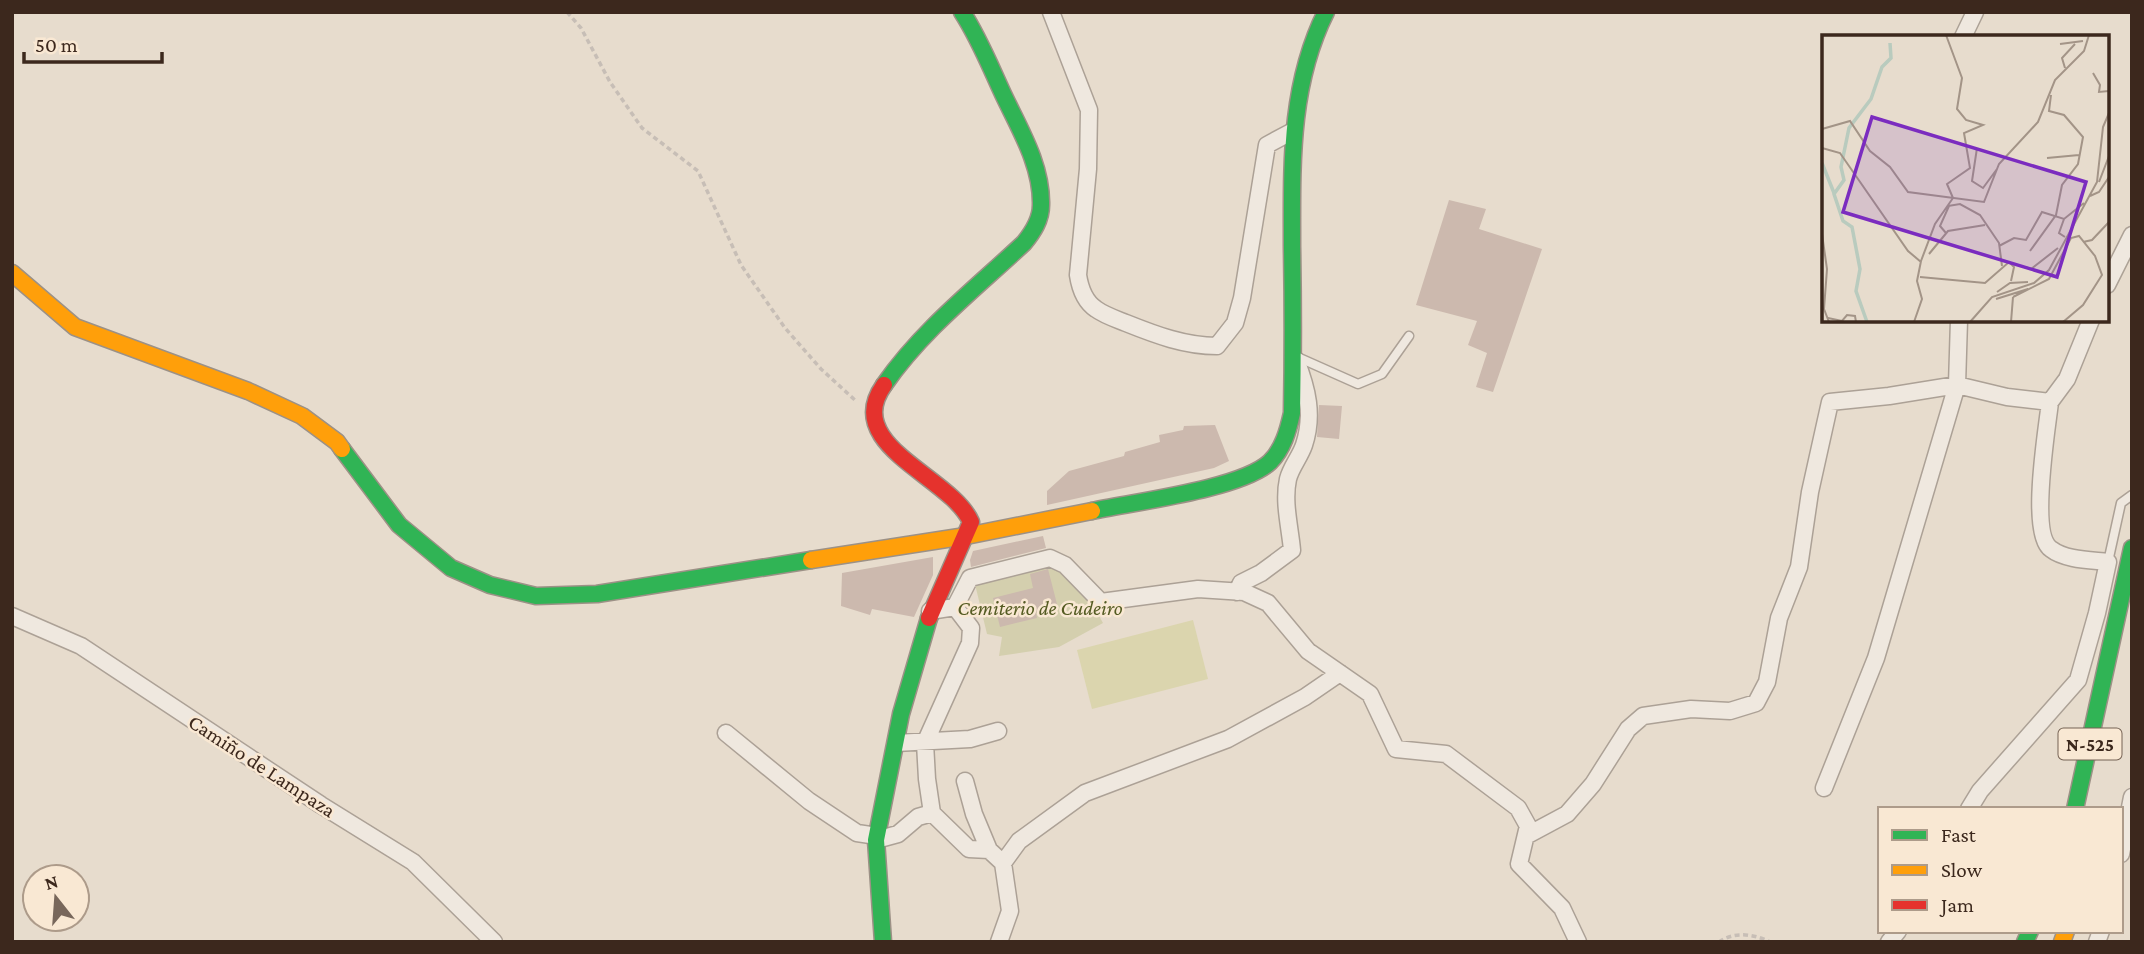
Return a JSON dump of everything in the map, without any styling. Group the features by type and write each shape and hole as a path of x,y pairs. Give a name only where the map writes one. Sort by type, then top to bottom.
{"main road":[{"path":"883,942 877,838 884,792 901,714 930,611 971,522 969,514 942,488 901,457 883,435 873,417 875,397 888,378 945,316 1024,243 1040,217 1041,201 1034,163 979,41 962,12"},
{"path":"12,273 75,327 248,391 303,416 337,442 386,511 432,554 450,568 510,591 553,597 597,594 966,536 1215,486 1248,477 1264,468 1280,452 1292,412 1293,131 1299,79 1317,28 1326,12"},
{"name":"N-525","path":"2075,807 2132,548"},
{"path":"2108,562 2128,565"},
{"path":"2078,680 2103,681"}],"street":[{"path":"1051,12 1089,110 1088,169 1078,275 1080,288 1096,309 1161,337 1196,346 1217,346 1235,323 1242,298 1267,145 1293,131"},
{"path":"1964,35 1975,12"},
{"path":"2109,281 2132,235"},
{"path":"1824,788 1876,658 1957,385 1959,322"},
{"path":"1970,807 1980,791 2078,680 2097,613 2108,562 2070,557 2053,551 2045,544 2040,528 2042,474 2050,402 2067,379 2090,322"},
{"path":"1237,592 1241,583 1261,573 1292,550 1287,486 1305,444 1309,412 1308,389 1294,356"},
{"path":"1526,836 1567,814 1593,784 1628,729 1643,716 1691,709 1730,711 1756,703 1767,682 1779,618 1799,567 1810,492 1829,402 1957,385 2007,397 2050,402"},
{"path":"955,607 970,578 1050,558 1065,565 1101,601 1198,589 1244,592 1268,603 1308,651 1370,694 1396,749 1446,754 1518,808 1528,826 1519,864 1562,908 1578,942"},
{"path":"930,611 955,607"},
{"path":"955,607 971,628 970,643 925,743 927,779 938,818 969,849 989,850"},
{"name":"Camiño de Lampaza","path":"12,616 81,646 321,805 413,862 494,942"},
{"path":"1003,863 1018,841 1085,793 1228,739 1305,697 1340,673"},
{"path":"896,743 970,739 998,731"},
{"path":"726,733 809,801 857,834 877,838 898,834 918,817 974,814"},
{"path":"965,781 974,814 989,850 1003,863 1010,911 999,942"},
{"path":"2123,844 2132,797"}],"lane":[{"path":"1294,356 1358,384 1382,374 1409,337"},
{"path":"2108,562 2121,503 2132,495"}],"path":[{"path":"567,12 581,28 610,82 642,128 698,171 740,265 785,328 821,369 873,417"},
{"path":"1719,942 1728,936 1753,935 1770,942"}],"shaded area":[{"path":"1193,620 1208,679 1092,709 1077,650"}],"green space":[{"name":"Cemiterio de Cudeiro","path":"1044,564 1065,572 1080,586 1103,623 1059,647 999,656 1002,637 987,634 974,580"}],"building":[{"path":"1449,200 1486,209 1479,229 1542,249 1493,392 1476,387 1487,353 1468,345 1477,321 1416,305"},
{"path":"1319,405 1342,406 1339,439 1317,437"},
{"path":"1215,425 1229,461 1214,468 1047,505 1047,491 1069,471 1124,456 1125,452 1160,442 1159,435 1183,430 1184,426"},
{"path":"1043,536 1046,548 971,567 973,551"},
{"path":"933,557 933,575 914,617 872,609 870,615 841,606 842,573"},
{"path":"1048,569 1058,608 1036,613 1037,618 1000,627 993,598 1033,588 1030,574"}],"traffic: fast":[{"path":"884,385 932,328 1024,243 1040,216 1040,190 1034,161 979,42 962,12"},
{"path":"1092,511 1186,493 1236,480 1270,462 1282,446 1292,413 1292,187 1295,127 1305,69 1326,12"},
{"path":"342,449 399,525 451,568 490,585 536,596 597,594 811,560"},
{"path":"2075,807 2132,548"},
{"path":"883,942 876,840 901,714 929,618"},
{"path":"2025,942 2029,933"}],"traffic: slow":[{"path":"12,273 75,327 248,391 302,416 337,442 342,449"},
{"path":"811,560 966,536 1092,511"},
{"path":"2062,942 2065,933"}],"traffic: jam":[{"path":"884,385 875,407 877,426 887,443 960,505 971,522 929,618"}]}
